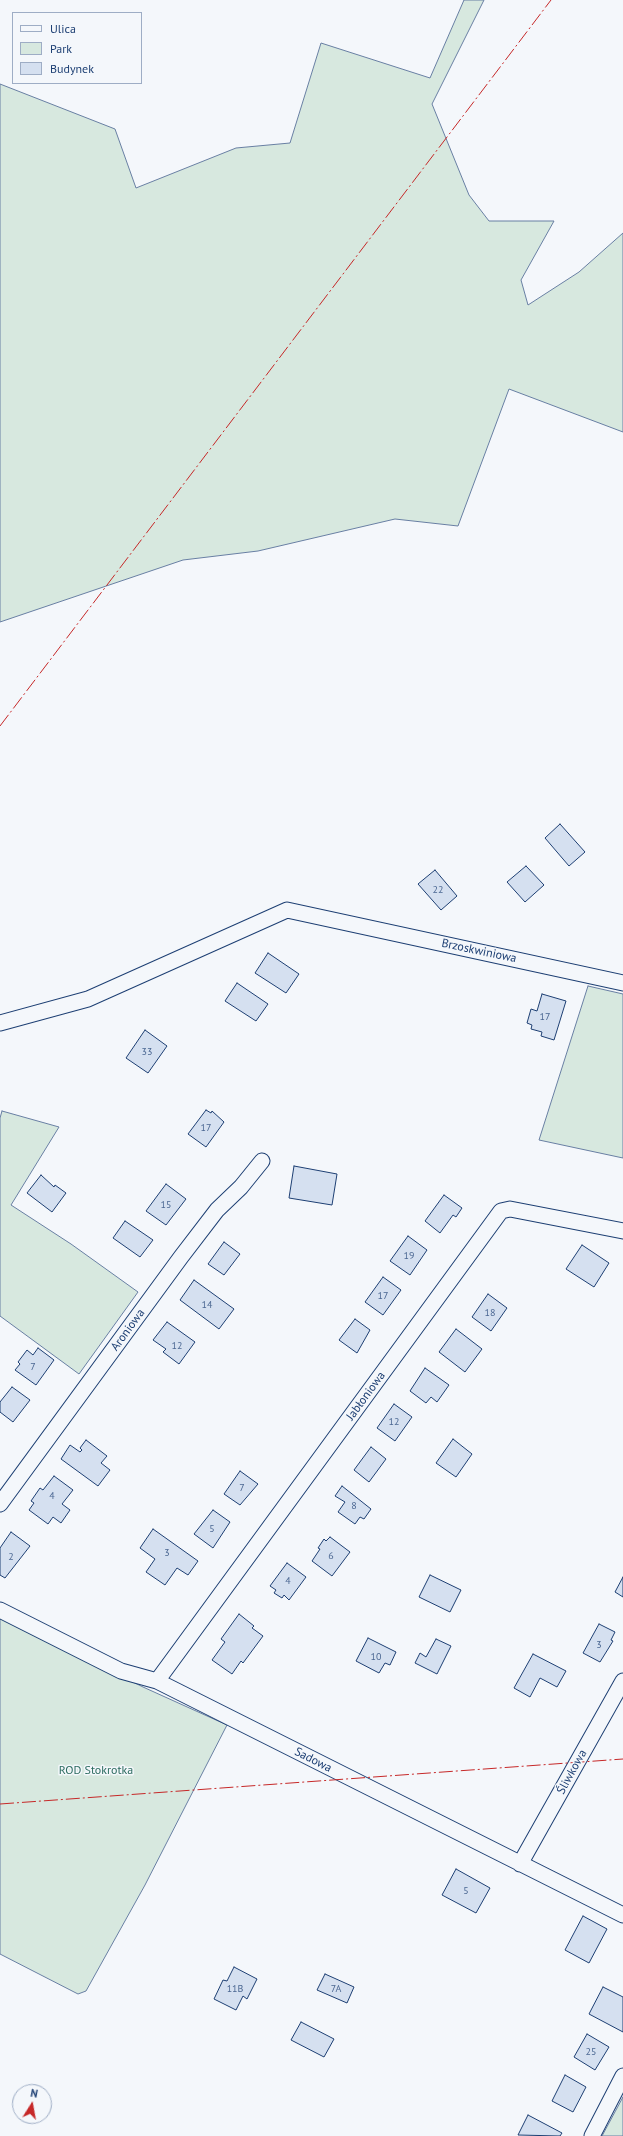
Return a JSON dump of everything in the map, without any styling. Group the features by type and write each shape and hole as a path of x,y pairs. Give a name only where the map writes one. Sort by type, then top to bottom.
{"street":[{"name":"Brzoskwiniowa","path":"0,1023 88,999 286,910 334,922 623,983"},
{"name":"Aroniowa","path":"0,1504 181,1257 218,1210 241,1187 262,1161"},
{"name":"Jabłoniowa","path":"157,1681 501,1211 510,1209 623,1231"},
{"name":"Sadowa","path":"0,1610 121,1671 157,1681 623,1915"},
{"name":"Śliwkowa","path":"520,1864 623,1681"},
{"path":"592,2136 623,2076"}],"green space":[{"path":"464,0 484,0 432,104 469,195 489,221 554,221 521,280 528,305 579,272 623,233 623,432 509,389 458,526 395,519 258,551 183,560 0,622 0,84 115,129 136,188 236,148 290,143 321,43 430,78"},
{"path":"588,986 623,994 623,1158 539,1140"},
{"path":"2,1111 59,1127 11,1205 71,1244 138,1292 79,1374 0,1316 0,1118"},
{"name":"ROD Stokrotka","path":"0,1616 143,1687 227,1725 145,1885 86,1991 78,1994 0,1954"},
{"path":"623,2097 623,2136 602,2136"}],"building":[{"path":"560,824 585,852 569,866 545,838"},
{"path":"526,866 544,885 525,902 507,882"},
{"path":"435,870 457,896 441,910 418,884"},
{"path":"268,953 299,974 286,993 255,973"},
{"path":"237,983 268,1004 256,1021 225,1001"},
{"path":"542,994 566,1001 554,1040 541,1036 542,1032 531,1029 532,1025 527,1023 531,1009 537,1011"},
{"path":"145,1030 167,1046 148,1073 126,1058"},
{"path":"206,1110 211,1113 212,1111 224,1122 206,1147 188,1134"},
{"path":"294,1166 337,1174 332,1205 289,1198"},
{"path":"41,1175 54,1187 55,1185 66,1193 52,1212 27,1193"},
{"path":"166,1184 186,1199 166,1225 146,1211"},
{"path":"444,1195 462,1208 456,1217 453,1215 440,1233 425,1221"},
{"path":"125,1221 153,1240 140,1257 113,1238"},
{"path":"408,1236 427,1250 410,1275 390,1261"},
{"path":"224,1242 240,1254 224,1275 208,1264"},
{"path":"582,1245 609,1263 594,1287 566,1269"},
{"path":"383,1277 401,1290 383,1315 365,1302"},
{"path":"194,1280 234,1309 219,1329 180,1300"},
{"path":"488,1294 507,1308 491,1331 472,1317"},
{"path":"355,1319 370,1330 357,1353 339,1340"},
{"path":"167,1322 195,1342 179,1364 163,1352 166,1349 153,1340"},
{"path":"456,1329 482,1349 465,1372 439,1352"},
{"path":"38,1348 54,1360 36,1385 15,1370 20,1364 18,1362 27,1350 33,1355"},
{"path":"425,1368 449,1385 437,1402 431,1397 426,1403 410,1391"},
{"path":"12,1387 30,1400 13,1422 0,1412 0,1402"},
{"path":"394,1404 412,1417 395,1441 377,1428"},
{"path":"453,1439 472,1454 456,1477 436,1463"},
{"path":"86,1440 107,1456 101,1463 110,1470 98,1486 61,1459 70,1445 80,1452 82,1450 80,1448"},
{"path":"371,1447 386,1459 369,1482 354,1470"},
{"path":"240,1471 258,1484 240,1505 224,1494"},
{"path":"54,1476 73,1490 62,1504 70,1510 61,1523 53,1517 48,1524 29,1510 34,1503 31,1501 40,1488 43,1490"},
{"path":"342,1486 371,1509 364,1519 360,1517 355,1524 338,1512 345,1502 335,1496"},
{"path":"213,1510 230,1522 213,1548 194,1534"},
{"path":"153,1529 198,1561 188,1575 177,1568 165,1585 146,1572 155,1559 140,1548"},
{"path":"11,1532 30,1546 5,1578 0,1575 0,1548"},
{"path":"330,1537 350,1552 332,1576 312,1561 320,1549 318,1548 324,1539 326,1541"},
{"path":"287,1563 306,1577 289,1600 284,1595 282,1598 274,1593 276,1590 270,1586"},
{"path":"430,1575 461,1590 450,1612 419,1597"},
{"path":"623,1577 623,1597 615,1592"},
{"path":"239,1614 254,1626 252,1628 263,1636 243,1663 241,1661 232,1674 212,1660 225,1642 221,1639"},
{"path":"599,1624 615,1632 611,1640 613,1641 600,1662 583,1653"},
{"path":"368,1638 396,1652 390,1665 385,1663 379,1673 356,1661"},
{"path":"436,1639 451,1646 437,1674 415,1663 420,1653 426,1657"},
{"path":"533,1654 566,1671 557,1687 540,1678 530,1697 514,1688"},
{"path":"456,1869 490,1888 476,1913 442,1895"},
{"path":"583,1916 607,1929 589,1963 565,1950"},
{"path":"234,1967 257,1979 247,1999 243,1996 236,2010 214,1999 223,1980 227,1981"},
{"path":"325,1974 354,1987 347,2003 317,1990"},
{"path":"603,1987 623,1997 623,2032 589,2014"},
{"path":"301,2022 334,2039 324,2057 291,2040"},
{"path":"587,2034 609,2047 595,2070 574,2057"},
{"path":"565,2075 586,2087 573,2112 552,2101"},
{"path":"528,2115 562,2133 560,2136 518,2135"}],"power":[{"path":"0,726 551,0"},
{"path":"0,1804 623,1759"}]}
